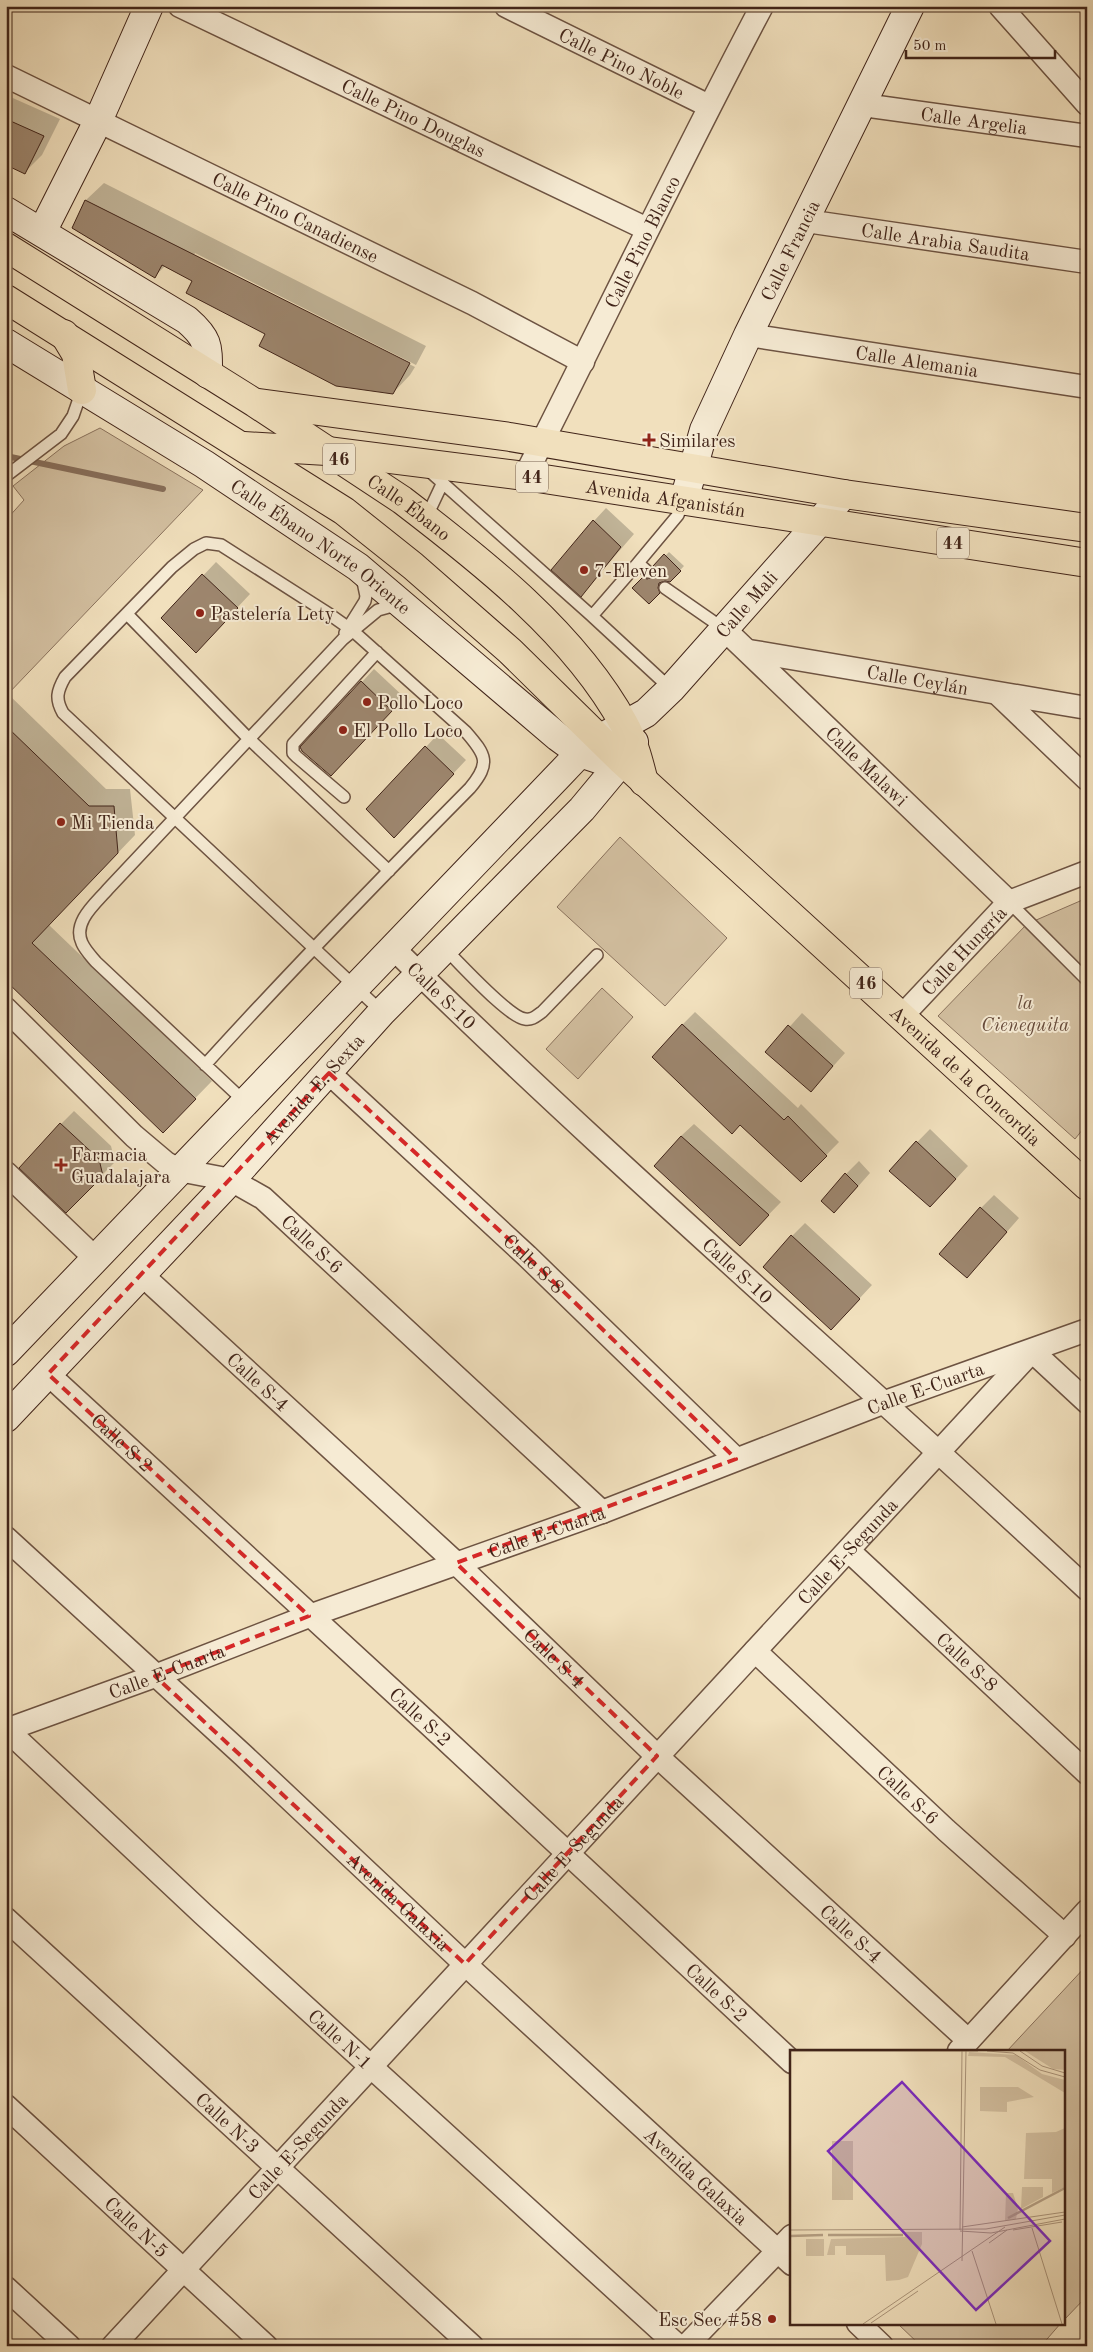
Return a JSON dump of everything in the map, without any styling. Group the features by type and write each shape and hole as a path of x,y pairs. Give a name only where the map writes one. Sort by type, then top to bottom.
{"main road":[{"name":"Calle Ébano","path":"6,248 255,403 426,518 547,623 600,686 631,736"},
{"name":"46","path":"6,299 344,511 413,566 510,652 590,746"},
{"path":"64,334 76,354 82,390"},
{"name":"Avenida Afganistán","path":"255,403 491,434 844,494 1087,528"},
{"name":"Avenida Afganistán","path":"242,446 327,451 524,476 1087,563"},
{"name":"Avenida de la Concordia","path":"631,736 644,782 1087,1186"}],"street":[{"path":"42,232 98,121 149,6"},
{"name":"Calle Pino Douglas","path":"180,6 646,229"},
{"name":"Calle Pino Noble","path":"506,6 709,106"},
{"name":"Calle Pino Blanco","path":"524,476 583,362 646,229 762,6"},
{"name":"Calle Francia","path":"684,500 704,430 748,335 806,221 910,6"},
{"path":"1000,6 1087,104"},
{"name":"Calle Pino Canadiense","path":"6,76 472,302 583,362"},
{"name":"Calle Argelia","path":"863,105 1087,136"},
{"path":"6,211 187,320 205,338 208,347 208,374"},
{"name":"Calle Arabia Saudita","path":"806,221 1087,262"},
{"name":"Calle Alemania","path":"748,335 1087,387"},
{"name":"Calle Ébano Norte Oriente","path":"6,343 204,464 358,567 558,737 590,746 598,759 631,736"},
{"name":"Calle Mali","path":"590,746 631,736 844,494"},
{"name":"Calle Malawi","path":"724,629 1009,902"},
{"name":"Calle Ceylán","path":"749,651 1087,708"},
{"path":"998,694 1087,779"},
{"name":"Avenida E. Sexta","path":"6,1418 231,1180 382,1012 582,809 631,736"},
{"name":"Avenida E. Sexta","path":"8,1348 96,1259 392,948 590,746"},
{"name":"Calle Hungría","path":"902,1016 1009,902 1087,872"},
{"name":"Calle S-10","path":"392,948 715,1251 939,1450 1087,1589"},
{"name":"Calle S-6","path":"6,1009 152,1153 180,1170 231,1180 263,1198 602,1512"},
{"name":"Calle S-8","path":"329,1073 526,1256 736,1459"},
{"path":"6,1173 96,1259"},
{"name":"Calle S-4","path":"141,1274 456,1563 964,2046"},
{"name":"Calle E-Cuarta","path":"6,1730 155,1676 309,1616 602,1512 885,1402 1087,1330"},
{"path":"1032,1351 1087,1402"},
{"name":"Calle E-Segunda","path":"113,2346 184,2271 277,2166 849,1551 939,1450 1032,1351"},
{"name":"Calle S-2","path":"48,1374 309,1616 432,1727 566,1854 790,2060"},
{"name":"Avenida Galaxia","path":"6,1538 242,1754 464,1964 787,2250"},
{"name":"Calle S-8","path":"849,1551 1087,1773"},
{"name":"Calle S-6","path":"755,1651 946,1830 1065,1936"},
{"name":"Calle N-1","path":"6,1730 203,1914 678,2346"},
{"path":"964,2046 1087,1912"},
{"name":"Calle N-3","path":"6,1919 472,2346"},
{"name":"Calle N-5","path":"6,2106 266,2346"},
{"path":"686,2346 787,2250"},
{"path":"6,2288 69,2346"},
{"path":"859,2324 882,2346"}],"lane":[{"path":"9,473 61,434 73,416 82,390"},
{"path":"418,462 443,482 671,689"},
{"path":"426,518 443,482"},
{"path":"592,616 678,515 684,500"},
{"path":"205,1065 314,948 470,788 480,776 485,764 481,750 466,732 350,630 244,558 221,545 206,543 194,549 172,567 64,677 57,691 57,702 63,713 175,817 314,948 355,987 382,1012"},
{"path":"638,563 648,572"},
{"path":"245,1102 96,962 81,942 80,928 85,915 350,630 366,596 358,567"},
{"path":"665,588 724,629"},
{"path":"350,630 378,610 402,603"},
{"path":"126,614 248,738 389,871"},
{"path":"344,797 293,753 293,744 377,652"},
{"path":"1009,902 1087,980"},
{"path":"445,950 502,1004 523,1019 533,1019 542,1012 597,955"}],"highlighted area":[{"path":"329,1073 527,1256 736,1459 456,1563 657,1756 465,1964 155,1676 309,1616 48,1374"}],"green space":[{"path":"100,428 203,490 6,696 6,520 24,500 13,486 64,446"},
{"path":"620,837 727,938 665,1006 557,907"},
{"name":"la Cieneguita","path":"1087,898 1087,1124 1075,1139 938,1016 1027,924"},
{"path":"602,988 633,1017 578,1079 546,1049"},
{"path":"1087,1965 1087,2296 1066,2318 1066,2050 1008,2050"},
{"path":"898,2324 1060,2324 1041,2346 921,2346"}],"building":[{"path":"6,119 44,136 25,174 6,165"},
{"path":"85,200 410,363 393,394 336,386 259,346 265,334 186,293 192,281 162,265 155,278 72,228"},
{"path":"593,520 621,547 581,597 551,570"},
{"path":"664,554 681,571 670,582 659,583 660,593 649,604 632,588 643,577 647,579 653,577 655,573 653,566"},
{"name":"Pastelería Lety","path":"202,574 238,608 196,653 161,618"},
{"name":"El Pollo Loco","path":"361,681 392,711 331,776 302,751 300,747"},
{"path":"6,726 89,806 114,806 118,853 32,943 196,1099 163,1133 6,981"},
{"path":"425,746 454,774 394,838 366,809"},
{"path":"682,1024 784,1120 788,1116 827,1156 801,1182 740,1125 732,1134 652,1057"},
{"path":"788,1025 833,1066 811,1092 765,1052"},
{"name":"Farmacia Guadalajara","path":"60,1123 99,1159 103,1176 66,1213 19,1168"},
{"path":"681,1136 769,1215 740,1246 654,1166"},
{"path":"916,1141 956,1179 930,1207 889,1171"},
{"path":"845,1173 858,1186 834,1213 821,1201"},
{"path":"980,1207 1007,1232 967,1278 939,1254"},
{"path":"791,1235 860,1299 831,1330 763,1267"}],"waterway":[{"path":"6,456 163,489"}],"place":[{"name":"Similares","path":"649,440"},
{"name":"7-Eleven","path":"584,570"},
{"name":"Pastelería Lety","path":"200,613"},
{"name":"Pollo Loco","path":"367,702"},
{"name":"El Pollo Loco","path":"343,730"},
{"name":"Mi Tienda","path":"61,822"},
{"name":"Farmacia Guadalajara","path":"61,1165"},
{"name":"Esc Sec #58","path":"772,2319"}]}
